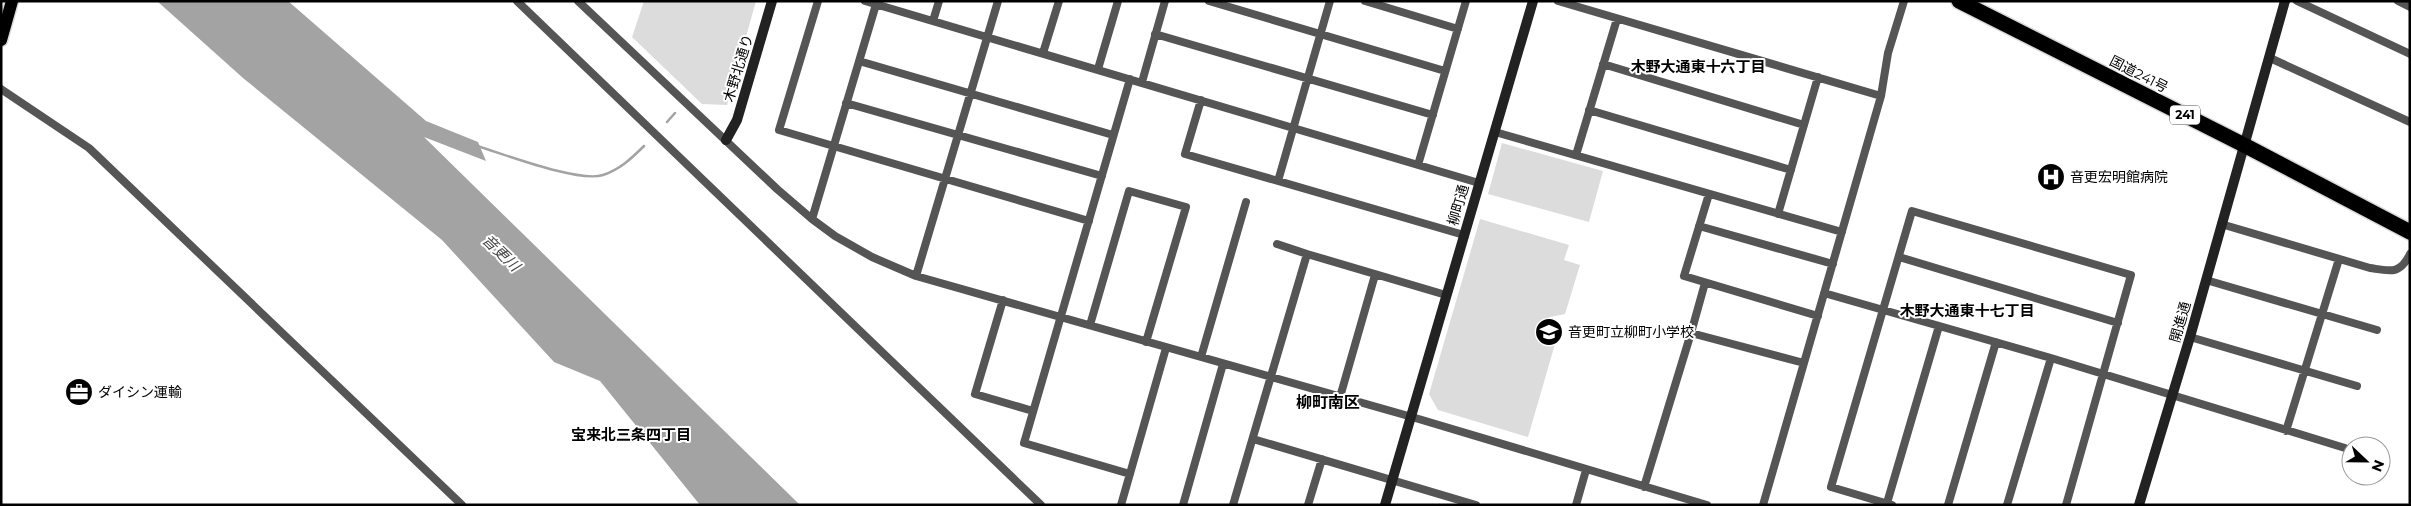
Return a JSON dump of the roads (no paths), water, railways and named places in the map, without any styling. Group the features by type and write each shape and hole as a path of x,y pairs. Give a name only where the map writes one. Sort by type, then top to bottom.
{"highway":[{"name":"国道241号","path":"1959,1 2244,145 2410,232"}],"main road":[{"path":"1,40 12,1"}],"street":[{"path":"516,1 1041,505"},
{"path":"578,1 812,219 835,236 872,257 916,276 1412,417 1707,505"},
{"name":"木野北通り","path":"726,140 737,120 772,1"},
{"path":"818,1 779,130 1089,221"},
{"path":"866,1 1479,183"},
{"path":"933,21 939,1"},
{"path":"916,276 998,1"},
{"path":"1043,53 1059,1"},
{"path":"1098,69 1118,1"},
{"path":"1142,82 1165,1"},
{"path":"1210,1 1445,71"},
{"path":"1278,181 1330,1"},
{"path":"1365,1 1458,29"},
{"path":"1418,165 1466,1"},
{"name":"柳町通","path":"1385,505 1533,1"},
{"path":"1558,1 1881,96"},
{"path":"1763,505 1881,96 1888,54 1904,1"},
{"name":"開進通","path":"2139,505 2190,337 2285,1"},
{"path":"2297,1 2410,54"},
{"path":"2398,1 2410,7"},
{"path":"812,219 876,3"},
{"path":"1576,155 1617,18"},
{"path":"1156,34 1433,114"},
{"path":"2270,58 2410,122"},
{"path":"859,61 1114,135"},
{"path":"1603,64 1804,124"},
{"path":"1778,214 1818,77"},
{"path":"1130,78 1024,443 1130,474"},
{"path":"1,89 89,148 462,505"},
{"path":"1201,100 1185,154 1464,235"},
{"path":"846,103 1102,176"},
{"path":"1589,110 1791,170"},
{"path":"1495,132 1842,232"},
{"path":"1090,326 1129,191 1186,207 1146,342"},
{"path":"1709,194 1684,276 1818,316"},
{"path":"1201,357 1246,202"},
{"path":"1939,326 1890,504 1831,487 1912,211 2131,275 2066,505"},
{"path":"2221,224 2339,259 2392,272 2405,265 2410,254"},
{"path":"1699,226 1833,264"},
{"path":"1277,244 1446,295"},
{"path":"1233,505 1307,254"},
{"path":"1899,257 2118,323"},
{"path":"2286,431 2339,259"},
{"path":"1340,397 1375,275"},
{"path":"2206,280 2377,330"},
{"path":"1644,486 1705,283"},
{"path":"1824,293 2051,358 2341,447"},
{"path":"1003,300 976,394 1034,411"},
{"path":"1691,333 1804,363"},
{"path":"2190,337 2357,386"},
{"path":"1948,505 1996,342"},
{"path":"1121,505 1166,348"},
{"path":"2007,505 2051,358"},
{"path":"1182,505 1223,364"},
{"path":"1253,439 1392,480 1451,501 1476,505"},
{"path":"1308,505 1322,459"},
{"path":"1576,505 1586,470"}],"water":[{"name":"音更川","path":"157,1 288,1 426,121 478,142 486,161 424,137 800,505 700,505 600,381 554,362 442,240 243,78"}],"waterway":[{"path":"667,122 675,113"},
{"path":"477,146 560,171 592,176 603,175 615,170 644,146"}],"place":[{"name":"音更宏明館病院","path":"2051,177"},
{"name":"音更町立柳町小学校","path":"1549,332"},
{"name":"ダイシン運輸","path":"79,392"}],"district":[{"name":"木野大通東十六丁目","path":"1698,67"},
{"name":"木野大通東十七丁目","path":"1967,311"},
{"name":"柳町南区","path":"1328,402"},
{"name":"宝来北三条四丁目","path":"631,435"}]}
